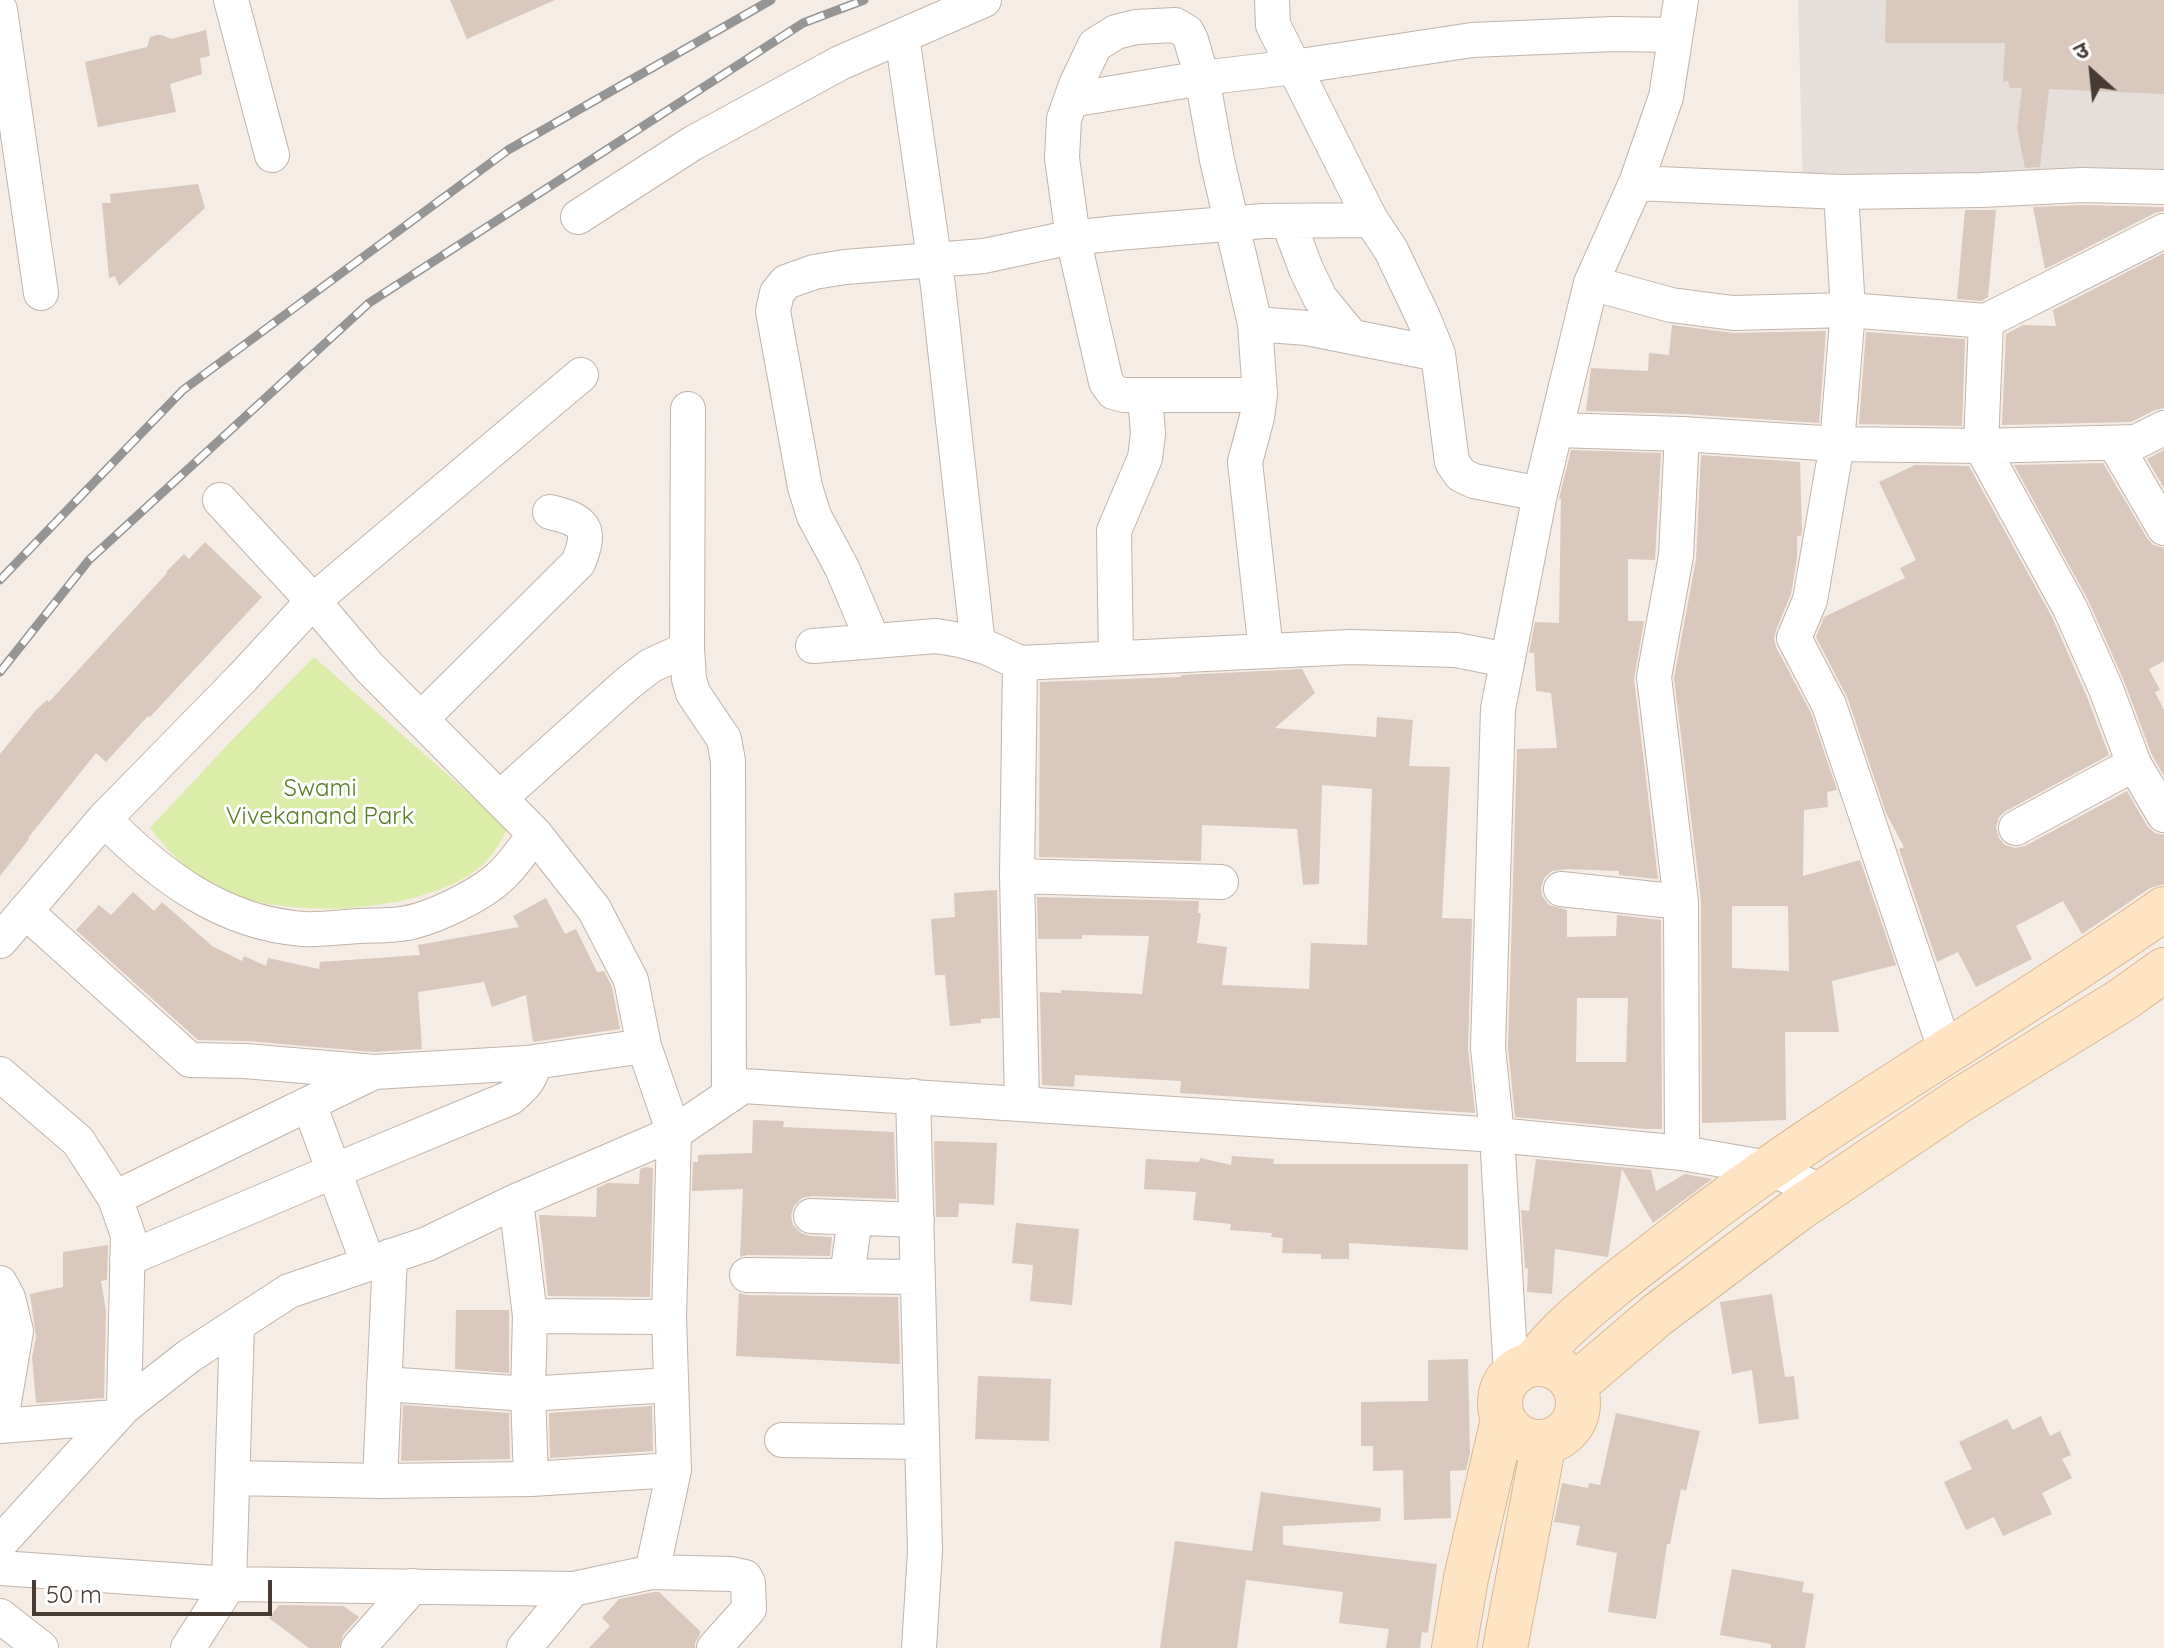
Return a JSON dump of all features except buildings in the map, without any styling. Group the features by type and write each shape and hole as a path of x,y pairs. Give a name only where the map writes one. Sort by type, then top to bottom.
{"main road":[{"path":"1522,1369 1546,1364 1567,1375 1575,1385 1578,1410 1574,1421 1556,1439 1532,1442 1520,1438 1503,1420 1499,1396 1504,1384 1564,1328 1625,1276 1769,1168 2093,959 2164,909"},
{"path":"1575,1385 1657,1315 1823,1192 2164,970"},
{"path":"1454,1648 1466,1578 1503,1420"},
{"path":"1505,1648 1544,1442"}],"street":[{"path":"231,0 272,155"},
{"path":"578,217 693,143 840,63 984,0"},
{"path":"1272,0 1273,25 1371,220 1391,250 1438,354 1452,462 1461,475 1474,481 1540,494"},
{"path":"1522,1369 1488,1048 1498,709 1540,494 1591,283 1636,183 1666,97 1681,0"},
{"path":"0,10 3,49 41,293"},
{"path":"1260,395 1124,395 1113,392 1106,382 1073,238 1062,158 1064,119 1076,85 1095,45 1116,32 1136,27 1175,25 1187,32 1202,78 1217,160 1255,324 1260,395 1245,462 1266,651"},
{"path":"1071,100 1472,40 1614,34 1675,35"},
{"path":"902,36 934,261 978,645"},
{"path":"1636,183 1841,192 2082,185 2164,187"},
{"path":"1841,192 1848,310 1837,444 1810,600 1794,638 1829,705 1946,1052"},
{"path":"873,641 842,568 814,516 805,487 773,311 777,293 786,282 814,272 845,267 984,256 1073,238 1232,223 1371,220"},
{"path":"1288,221 1320,298 1352,337"},
{"path":"1591,283 1671,305 1733,313 1848,310 1986,321 2164,231"},
{"path":"1986,321 1981,446 2070,608 2106,689 2134,764 2164,815"},
{"path":"1255,324 1307,328 1438,354"},
{"path":"0,941 104,819 313,601 581,375"},
{"path":"1116,658 1114,531 1145,458 1148,434 1145,395"},
{"path":"688,409 689,679 693,693 724,739 728,761 729,1093"},
{"path":"1557,430 1837,444 1981,446 2136,442 2164,428"},
{"path":"1682,434 1676,556 1654,677 1681,902 1682,1153"},
{"path":"2115,444 2164,528"},
{"path":"220,500 369,667 535,834 594,909 631,980 644,1046 674,1133 669,1317 674,1470 652,1572"},
{"path":"422,718 578,563 584,548 585,532 570,517 550,512"},
{"path":"813,646 936,636 978,645 1020,663 1351,647 1456,650 1507,660"},
{"path":"500,798 627,684 650,666 687,649"},
{"path":"1020,663 1017,876 1022,1103"},
{"path":"2016,828 2134,764"},
{"path":"104,819 136,852 184,889 237,914 266,923 304,929 405,924 444,910 477,895 504,873 535,834"},
{"path":"1017,876 1221,882"},
{"path":"1561,889 1681,902"},
{"path":"25,911 190,1060 245,1061 374,1072 534,1063 644,1046"},
{"path":"127,1259 510,1098 532,1076 534,1063"},
{"path":"115,1198 374,1072"},
{"path":"0,1074 78,1141 115,1198 128,1235 120,1412"},
{"path":"0,1543 120,1412 189,1356 289,1291 427,1244 516,1201 674,1133 743,1086 1497,1135 1682,1153 1769,1168 1823,1192"},
{"path":"913,1096 925,1551 919,1648"},
{"path":"309,1104 334,1171 379,1260 384,1384 380,1481"},
{"path":"516,1201 530,1316 528,1394 531,1479"},
{"path":"811,1216 917,1220"},
{"path":"847,1276 855,1218"},
{"path":"747,1275 918,1277"},
{"path":"0,1283 8,1298 16,1331 0,1426 120,1412"},
{"path":"530,1316 669,1317"},
{"path":"188,1648 229,1584 237,1325"},
{"path":"384,1384 528,1394 670,1385"},
{"path":"782,1440 922,1442"},
{"path":"233,1478 380,1481 531,1479 674,1470"},
{"path":"0,1568 229,1584 573,1589 652,1572 745,1577 749,1609 714,1648"},
{"path":"358,1648 413,1586"},
{"path":"524,1648 573,1589"},
{"path":"0,1616 41,1648"}],"shaded area":[{"path":"1798,0 2164,0 2164,179 1803,189"}],"green space":[{"name":"Swami Vivekanand Park","path":"314,657 508,828 481,867 449,885 418,897 383,904 308,908 272,904 239,897 202,879 178,860 150,828"}],"railway":[{"path":"0,580 183,390 508,150 771,0"},
{"path":"0,672 89,560 369,303 803,23 864,0"}]}
